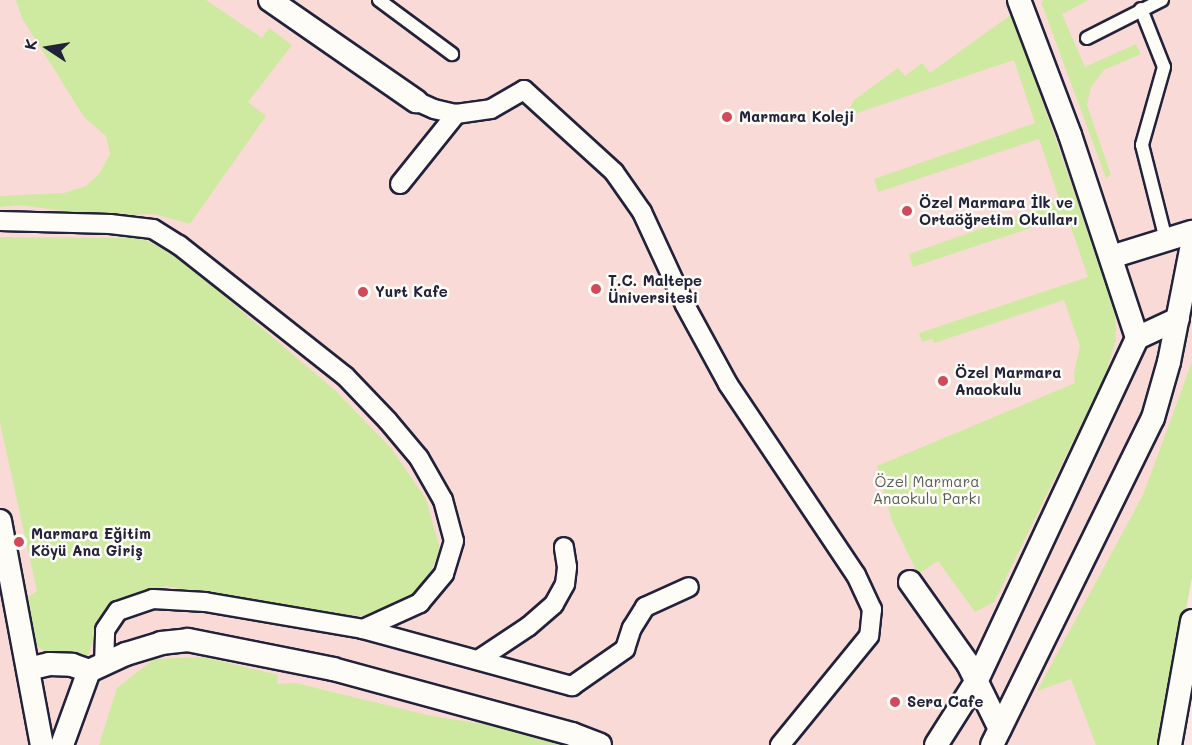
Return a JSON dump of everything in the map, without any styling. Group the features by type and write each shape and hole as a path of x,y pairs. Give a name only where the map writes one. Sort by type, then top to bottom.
{"street":[{"path":"270,0 416,101 434,109 456,114 491,109 524,90 614,172 642,212 685,305 728,384 856,575 872,609 869,636 780,745"},
{"path":"1018,0 1070,135 1137,338"},
{"path":"400,184 456,114"},
{"path":"0,221 110,224 153,229 179,245 345,376 388,420 419,458 443,500 454,541 444,574 420,603 363,629"},
{"path":"1111,257 1192,232"},
{"path":"996,737 1153,418 1178,319 1192,245"},
{"path":"936,745 976,682 1137,338 1178,319"},
{"path":"0,520 42,745"},
{"path":"478,660 529,626 554,604 565,584 567,567 564,547"},
{"path":"910,582 952,639 976,682 996,737"},
{"path":"62,745 97,668 105,630 118,611 153,599 205,602 363,629 572,686 626,649 632,628 645,608 689,587"},
{"path":"1170,745 1192,621"},
{"path":"28,669 49,664 97,668 161,643 188,640 333,669 572,734 600,745"}],"lane":[{"path":"379,0 452,54"},
{"path":"1087,38 1162,0"},
{"path":"1141,9 1164,67 1142,145 1166,240"}],"shaded area":[{"name":"T.C. Maltepe Üniversitesi","path":"0,0 1192,0 1192,577 1161,745 0,745"}],"green space":[{"path":"16,0 206,0 262,38 269,28 292,45 248,102 266,116 190,224 154,214 103,216 19,205 0,207 0,196 64,193 86,186 100,173 110,154 106,136 84,117 22,18"},
{"path":"1044,0 1089,0 1062,14 1085,67 1136,44 1141,54 1104,70 1091,87 1087,105 1111,175 1106,178 1041,2"},
{"name":"Özel Marmara Anaokulu Parkı","path":"1012,14 1115,309 1116,340 1104,378 994,602 975,612 938,561 918,574 892,521 877,466 1075,383 1074,373 1080,346 1064,300 934,343 932,339 922,342 919,333 1088,277 1067,216 913,267 909,254 1060,201 1039,139 878,192 874,179 1035,123 1014,60 845,117 854,100 898,68 905,76 922,63 930,73"},
{"path":"0,237 142,238 179,258 336,391 391,448 426,499 440,549 425,586 393,609 348,619 166,586 131,594 101,617 88,656 72,660 51,656 36,645 24,607 27,598 37,591 0,423"},
{"path":"1192,362 1192,577 1161,745 1096,745 1071,679 1037,691 1143,495"},
{"path":"203,657 278,675 277,684 296,683 427,715 513,729 564,745 99,745 117,688 154,659"}],"place":[{"name":"Marmara Koleji","path":"727,117"},
{"name":"Özel Marmara İlk ve Ortaöğretim Okulları","path":"907,211"},
{"name":"T.C. Maltepe Üniversitesi","path":"596,289"},
{"name":"Yurt Kafe","path":"363,292"},
{"name":"Özel Marmara Anaokulu","path":"943,381"},
{"name":"Marmara Eğitim Köyü Ana Giriş","path":"19,542"},
{"name":"Sera Cafe","path":"895,702"}]}
